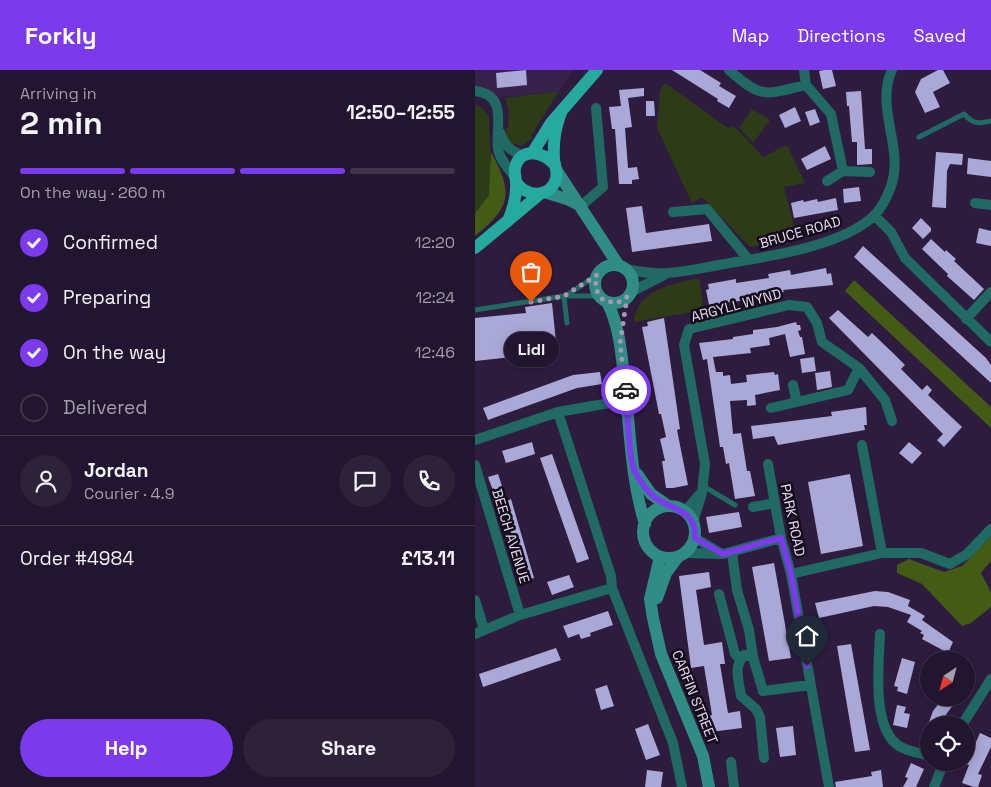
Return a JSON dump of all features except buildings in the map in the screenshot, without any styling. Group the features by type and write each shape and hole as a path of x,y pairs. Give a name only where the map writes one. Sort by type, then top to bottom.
{"main road":[{"path":"508,221 514,206 518,162 528,154 562,110 597,70"},
{"path":"475,248 556,180 554,134 562,110"},
{"path":"528,154 548,156 599,236 632,279 620,344"},
{"path":"515,179 527,192 567,198 581,206"},
{"path":"599,236 602,254 595,284 615,321 620,344 633,468 645,524"},
{"path":"598,273 608,266 622,267"},
{"path":"603,299 617,303 629,295"},
{"path":"633,468 651,494 667,506 685,511 693,522 695,538 682,555 660,557 653,553 645,543 643,534 645,524 654,511 667,506"},
{"name":"CARFIN STREET","path":"653,618 658,590 666,574 682,555"},
{"name":"CARFIN STREET","path":"660,557 650,599 653,618 661,654 695,732 703,756 709,787"}],"street":[{"path":"729,70 753,90 768,94 806,85"},
{"path":"803,70 806,85 831,114 843,171"},
{"name":"BRUCE ROAD","path":"622,267 645,273 667,274 749,260 836,237 856,229 875,216 889,192 894,170 887,92 892,70"},
{"path":"475,91 487,94 496,105 499,118 500,154 515,179"},
{"path":"581,206 603,187 596,153 596,108"},
{"path":"499,128 506,145 516,153 528,154"},
{"path":"827,181 843,171 871,172"},
{"path":"975,203 991,205"},
{"path":"673,212 707,210 749,260"},
{"path":"875,216 891,232 905,258 991,342"},
{"name":"BRUCE ROAD","path":"629,295 667,274"},
{"path":"966,319 991,292"},
{"name":"ARGYLL WYND","path":"693,522 702,489 705,464 684,344 689,329 789,304 807,307 817,324 822,342 859,368 885,400 892,421"},
{"path":"771,408 848,390 859,368"},
{"path":"793,385 797,402"},
{"path":"475,440 558,412 627,400"},
{"path":"558,412 611,576 612,588 673,743 682,787"},
{"path":"862,445 883,553"},
{"name":"PARK ROAD","path":"768,464 781,538 791,574 829,787"},
{"name":"BEECH AVENUE","path":"475,465 520,615"},
{"path":"685,511 702,489"},
{"path":"753,507 775,503"},
{"path":"791,574 883,553 921,553 950,564 967,554 991,528"},
{"path":"695,538 728,554"},
{"path":"682,555 728,554 781,538"},
{"path":"728,554 749,630 753,656 763,691 810,685"},
{"path":"475,600 479,631 520,615 612,588"},
{"path":"719,594 735,654 740,659"},
{"path":"879,634 878,692 885,731 899,746 920,753"},
{"path":"753,656 744,655 737,667 741,696 756,709 760,717 764,758"},
{"path":"968,716 991,679"},
{"path":"731,762 734,787"},
{"path":"934,787 940,771"}],"lane":[{"path":"919,137 965,114 971,121 978,124 991,121"},
{"path":"564,296 598,273"},
{"path":"564,296 567,323"},
{"path":"475,310 564,296 603,299"},
{"path":"702,489 735,505"}],"shaded area":[{"path":"475,70 574,70 559,91 491,98 475,91"}],"green space":[{"path":"665,83 728,128 734,126 763,157 787,145 805,183 784,187 797,237 750,247 702,197 692,203 657,128 660,91"},
{"path":"559,91 531,136 533,138 522,146 511,143 506,136 509,111 505,98"},
{"path":"475,104 483,109 489,117 491,172 489,195 475,213"},
{"path":"752,109 770,120 753,143 739,128"},
{"path":"491,152 503,178 505,198 496,216 475,236 475,213 489,195"},
{"path":"699,278 704,310 634,322 636,311 641,302 649,295 668,286"},
{"path":"854,280 991,407 991,428 845,291"},
{"path":"991,536 991,561 981,573 991,592 991,607 971,623 962,626 922,584 897,573 897,565 909,559 944,572 962,566"}],"way so far":[{"path":"531,302 564,296 597,275 595,288 603,300 617,303 627,297 620,344 626,390"}],"place":[{"name":"Lidl","path":"531,302"}],"route":[{"path":"626,390 633,468 651,494 667,506 677,507 685,511 693,522 695,538 723,554 781,538 791,574 807,666"}]}
